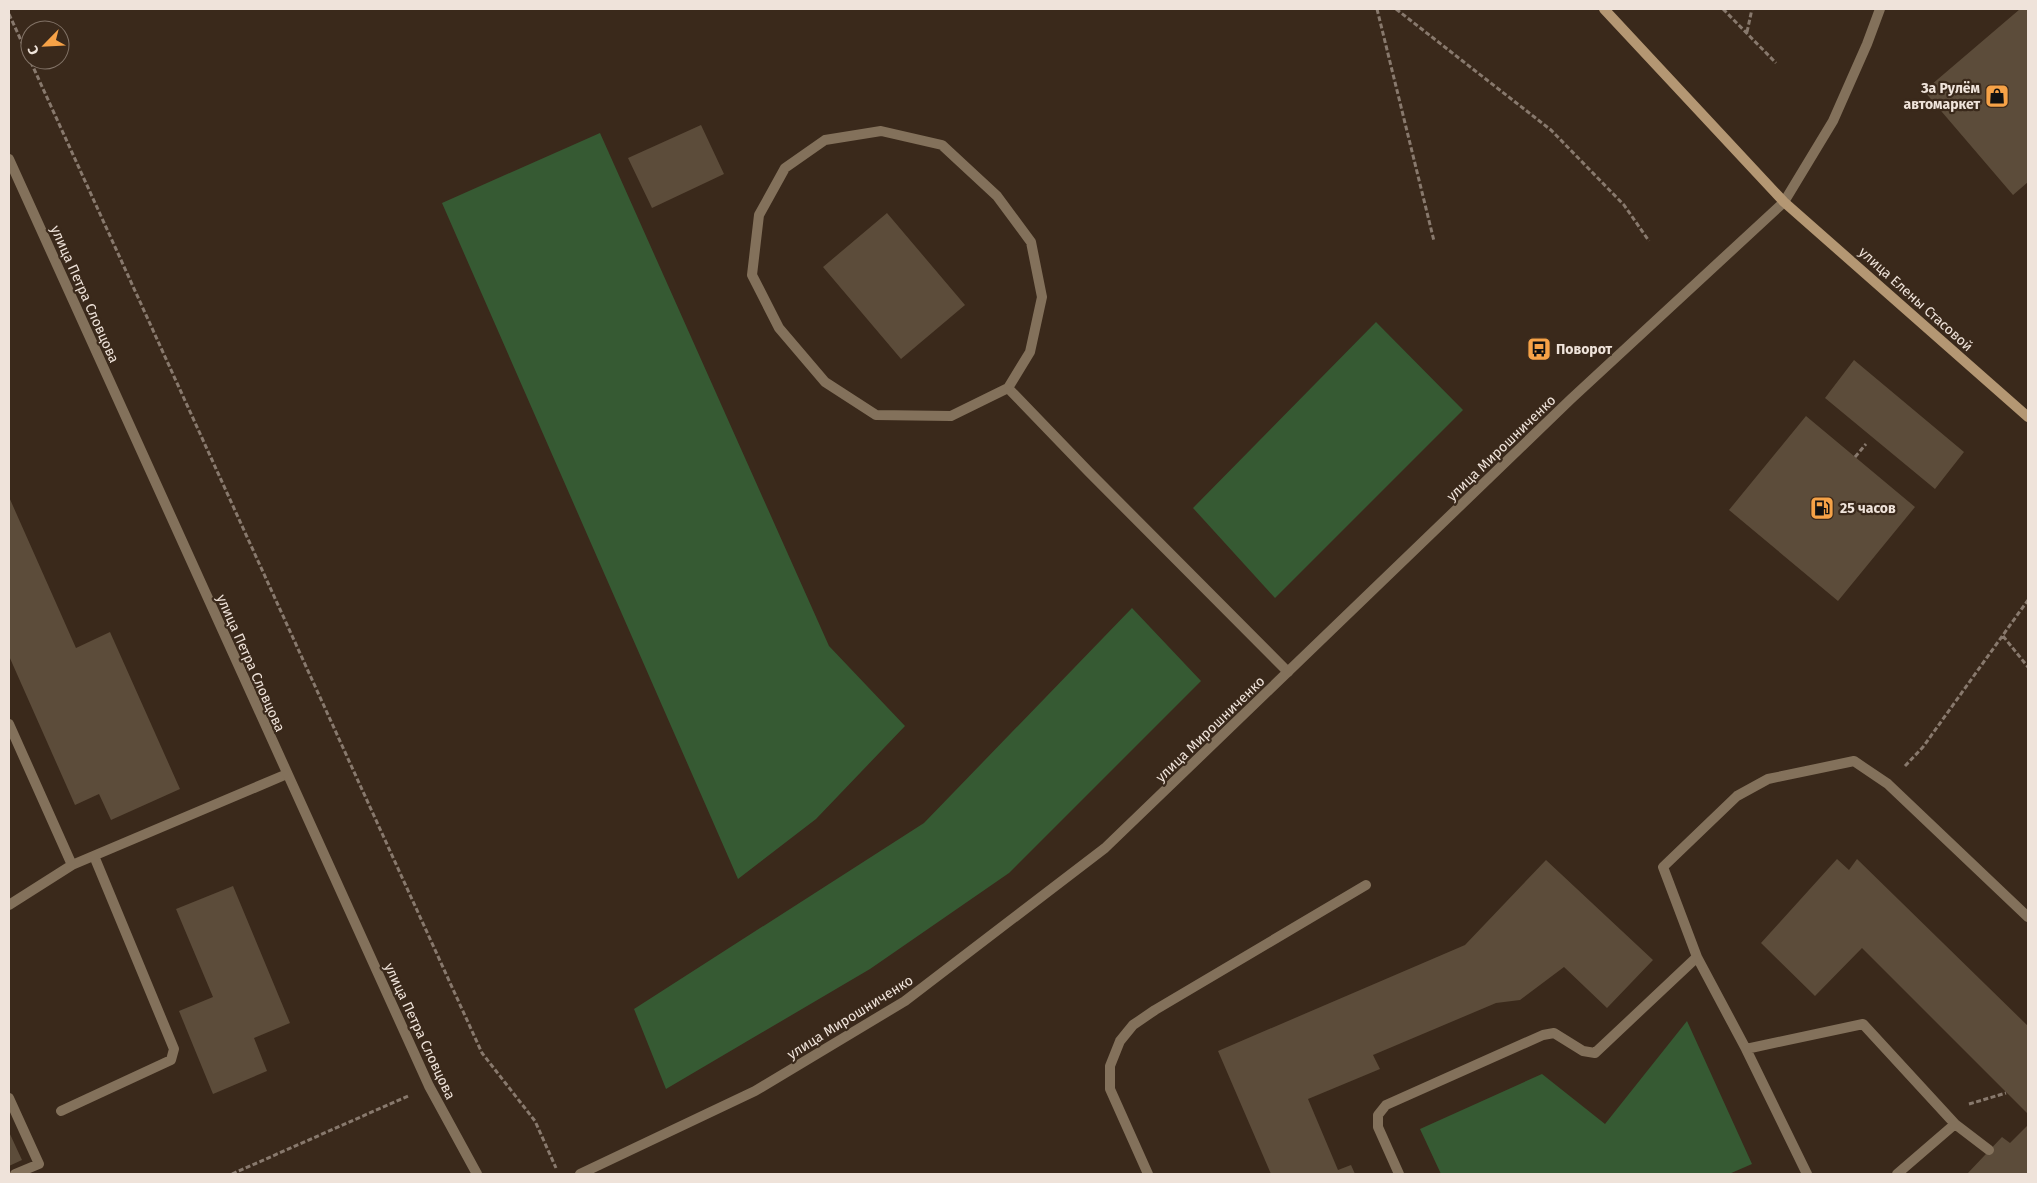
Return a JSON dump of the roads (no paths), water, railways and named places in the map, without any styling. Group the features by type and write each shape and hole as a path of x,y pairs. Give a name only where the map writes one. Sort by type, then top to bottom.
{"main road":[{"name":"улица Елены Стасовой","path":"1604,9 1784,202 2028,417"}],"street":[{"path":"1784,202 1833,121 1867,44 1880,9"},
{"path":"881,131 942,145 997,196 1031,242 1042,297 1030,352 1008,388 951,416 876,415 825,382 779,328 752,275 759,215 785,168 825,140 881,131"},
{"name":"улица Петра Словцова","path":"9,159 429,1086 477,1174"},
{"name":"улица Мирошниченко","path":"580,1174 755,1091 905,1001 1105,848 1571,399 1784,202"},
{"path":"1008,388 1088,472 1288,672"},
{"path":"9,724 72,865"},
{"path":"1807,1174 1746,1049 1697,957 1663,867 1737,796 1768,779 1854,761 1888,784 2028,917"},
{"path":"9,905 72,865 287,774"},
{"path":"60,1111 170,1060 174,1049 94,856"},
{"path":"1148,1174 1110,1089 1110,1066 1120,1041 1132,1025 1366,885"},
{"path":"1399,1174 1378,1127 1378,1114 1386,1104 1543,1035 1554,1034 1583,1051 1596,1053 1697,957"},
{"path":"1746,1049 1863,1024 1942,1112 1989,1150"},
{"path":"9,1098 39,1164 15,1174"},
{"path":"1897,1174 1955,1124"}],"place":[{"name":"За Рулём автомаркет","path":"1997,96"},
{"name":"Поворот","path":"1539,349"},
{"name":"25 часов","path":"1822,508"}]}
